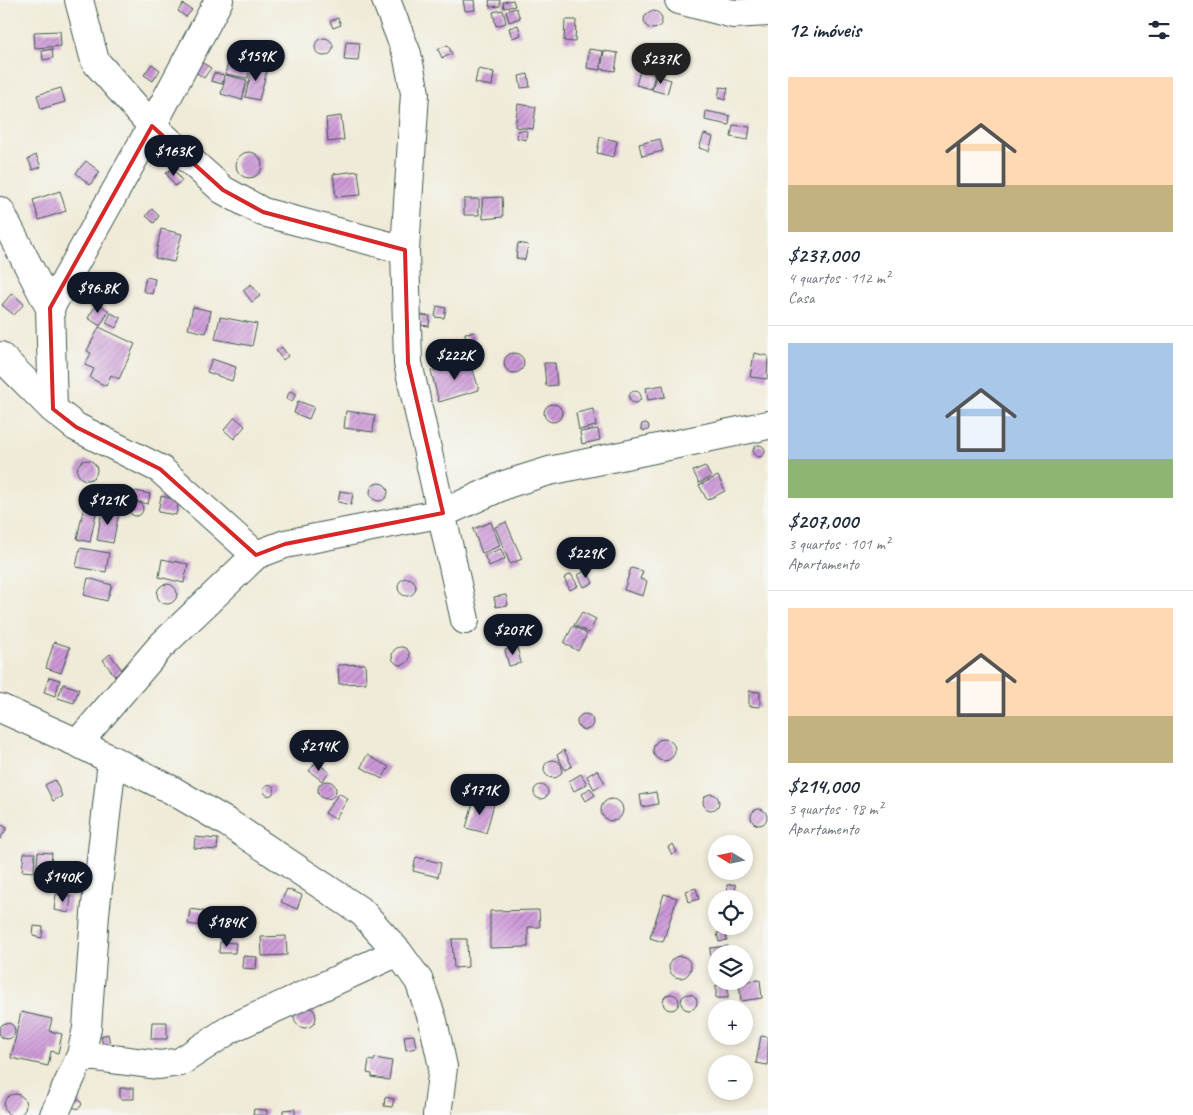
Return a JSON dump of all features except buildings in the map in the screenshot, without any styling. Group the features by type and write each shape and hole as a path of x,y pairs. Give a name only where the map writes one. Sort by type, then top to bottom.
{"street":[{"path":"79,0 95,61 152,126 223,190 263,212 405,250"},
{"path":"50,308 152,126 219,0"},
{"path":"386,0 407,54 414,93 405,250 408,363 443,513 465,620"},
{"path":"679,0 733,14 762,8"},
{"path":"0,211 50,308 53,409"},
{"path":"0,356 53,409 76,428 160,470 256,555"},
{"path":"78,743 161,646 256,555 285,544 443,513 507,484 549,472 768,425"},
{"path":"0,708 78,743 170,789 228,823 362,912 398,952 419,981 433,1021 443,1067 437,1115"},
{"path":"54,1115 82,1056 87,1028 96,914 112,761"},
{"path":"82,1056 159,1065 180,1062 232,1028 398,952"}],"highlighted area":[{"path":"152,126 223,190 263,212 405,250 408,363 443,513 285,544 256,555 160,469 76,427 53,409 50,308"}]}
